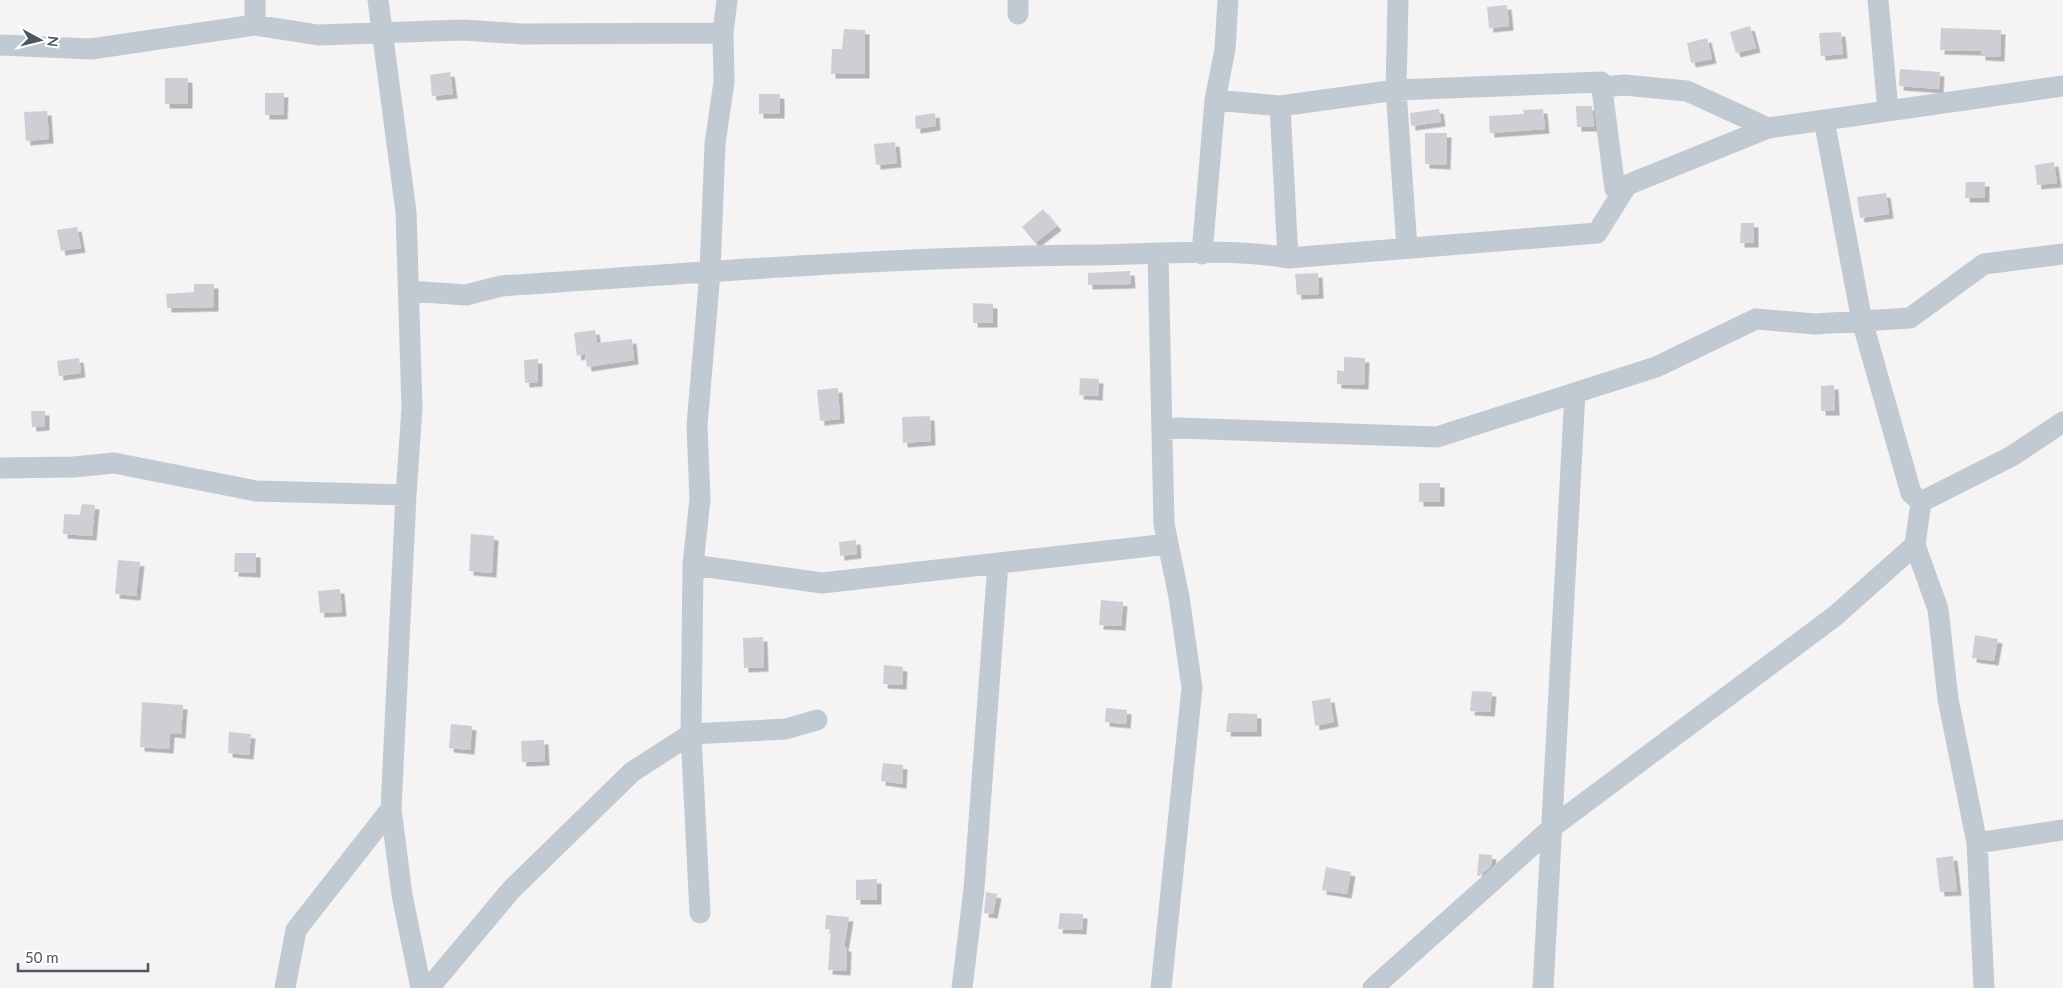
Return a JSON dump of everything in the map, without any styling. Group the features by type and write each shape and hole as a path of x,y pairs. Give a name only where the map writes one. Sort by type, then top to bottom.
{"street":[{"path":"255,0 255,26"},
{"path":"378,0 406,212 412,408 406,495 392,809 402,894 421,988"},
{"path":"700,913 691,734 693,565 700,499 697,426 710,272 715,144 724,82 722,33 727,0"},
{"path":"1202,254 1214,100 1225,49 1228,0"},
{"path":"1398,0 1396,90 1407,248"},
{"path":"1878,0 1888,111"},
{"path":"0,45 91,49 255,26 318,35 463,30 523,34 722,33"},
{"path":"1214,100 1280,106 1396,90 1601,82 1604,87 1615,189 1768,128 2063,86"},
{"path":"1604,87 1624,85 1687,91 1768,128"},
{"path":"1280,106 1288,258"},
{"path":"1824,120 1862,321 1911,494 1921,502"},
{"path":"409,291 466,295 501,286 964,256 1268,254 1288,258 1597,233 1627,185"},
{"path":"1158,254 1164,524 1179,597 1192,688 1161,988"},
{"path":"1162,430 1178,428 1437,437 1656,367 1756,318 1815,324 1910,318 1984,264 2063,254"},
{"path":"1543,988 1575,393"},
{"path":"1921,502 2012,456 2063,422"},
{"path":"0,468 73,467 114,463 256,491 406,495"},
{"path":"1921,502 1915,545 1938,609 1948,699 1977,843 1984,988"},
{"path":"693,565 822,584 1168,544"},
{"path":"1373,988 1552,828 1835,616 1915,545"},
{"path":"962,988 974,889 998,563"},
{"path":"429,988 511,890 632,772 691,734 786,729 817,720"},
{"path":"285,988 296,930 392,809"},
{"path":"1977,843 2063,830"}],"building":[{"path":"1507,5 1509,26 1489,28 1487,7"},
{"path":"1750,26 1756,48 1736,53 1730,32"},
{"path":"1941,28 2001,30 2000,57 1981,56 1981,51 1940,50"},
{"path":"844,29 865,30 865,74 831,74 832,49 842,49"},
{"path":"1841,32 1843,54 1821,56 1819,33"},
{"path":"1707,38 1712,59 1691,63 1687,43"},
{"path":"1900,69 1940,72 1939,89 1899,86"},
{"path":"450,72 453,94 432,96 430,75"},
{"path":"165,78 188,78 188,104 165,104"},
{"path":"265,93 284,93 283,115 265,115"},
{"path":"759,94 780,94 780,114 759,114"},
{"path":"1576,106 1592,106 1594,127 1577,127"},
{"path":"1439,109 1441,122 1411,126 1410,113"},
{"path":"1543,109 1545,129 1490,133 1489,116 1524,114 1523,110"},
{"path":"47,111 49,139 26,141 24,112"},
{"path":"935,113 936,126 916,129 915,116"},
{"path":"1425,133 1447,133 1446,165 1425,164"},
{"path":"895,142 897,163 876,165 874,144"},
{"path":"2054,162 2057,183 2037,185 2035,165"},
{"path":"1966,182 1985,182 1985,198 1965,198"},
{"path":"1886,193 1889,214 1860,218 1857,197"},
{"path":"1043,209 1057,226 1035,243 1022,227"},
{"path":"1741,223 1754,223 1754,243 1740,243"},
{"path":"77,227 81,248 61,251 57,230"},
{"path":"1130,271 1131,284 1088,285 1088,273"},
{"path":"1318,273 1319,294 1297,295 1295,274"},
{"path":"194,284 214,284 214,307 167,308 166,294 194,292"},
{"path":"973,303 993,304 993,323 973,323"},
{"path":"595,330 597,343 632,339 634,360 587,367 585,354 577,356 574,333"},
{"path":"1344,357 1365,358 1364,385 1337,384 1337,370 1344,371"},
{"path":"79,358 81,373 59,376 57,361"},
{"path":"538,359 538,382 525,383 524,360"},
{"path":"1080,378 1099,379 1098,396 1079,395"},
{"path":"1834,385 1835,411 1821,411 1821,386"},
{"path":"838,388 840,419 820,421 817,390"},
{"path":"31,411 45,411 45,426 32,427"},
{"path":"930,416 931,441 903,443 902,417"},
{"path":"1419,483 1440,483 1440,502 1419,502"},
{"path":"82,504 95,505 92,536 63,534 64,514 80,515"},
{"path":"471,534 494,536 492,573 469,571"},
{"path":"856,540 857,554 840,556 839,542"},
{"path":"235,553 256,553 256,573 234,572"},
{"path":"118,560 140,562 136,596 115,594"},
{"path":"340,589 342,612 320,613 318,591"},
{"path":"1101,600 1123,602 1121,626 1099,625"},
{"path":"1975,635 1998,639 1994,661 1972,658"},
{"path":"763,637 764,667 744,668 743,638"},
{"path":"884,665 903,667 902,685 883,684"},
{"path":"1472,691 1492,692 1490,712 1470,711"},
{"path":"1330,698 1334,722 1315,726 1312,701"},
{"path":"142,702 183,705 181,734 170,733 169,749 140,747"},
{"path":"1106,708 1127,710 1126,724 1105,722"},
{"path":"1228,713 1257,714 1257,732 1226,732"},
{"path":"451,724 472,726 470,750 449,748"},
{"path":"229,732 251,734 249,755 228,753"},
{"path":"544,740 545,761 522,762 521,741"},
{"path":"883,763 903,765 902,784 881,781"},
{"path":"1479,854 1492,855 1491,866 1477,876"},
{"path":"1953,856 1957,891 1940,892 1936,858"},
{"path":"1326,867 1351,872 1347,894 1322,890"},
{"path":"877,879 877,900 856,900 856,880"},
{"path":"986,892 997,894 993,914 984,913"},
{"path":"1060,913 1083,914 1082,930 1058,929"},
{"path":"826,915 849,917 844,947 847,947 846,971 828,970 831,929 825,929"}]}
